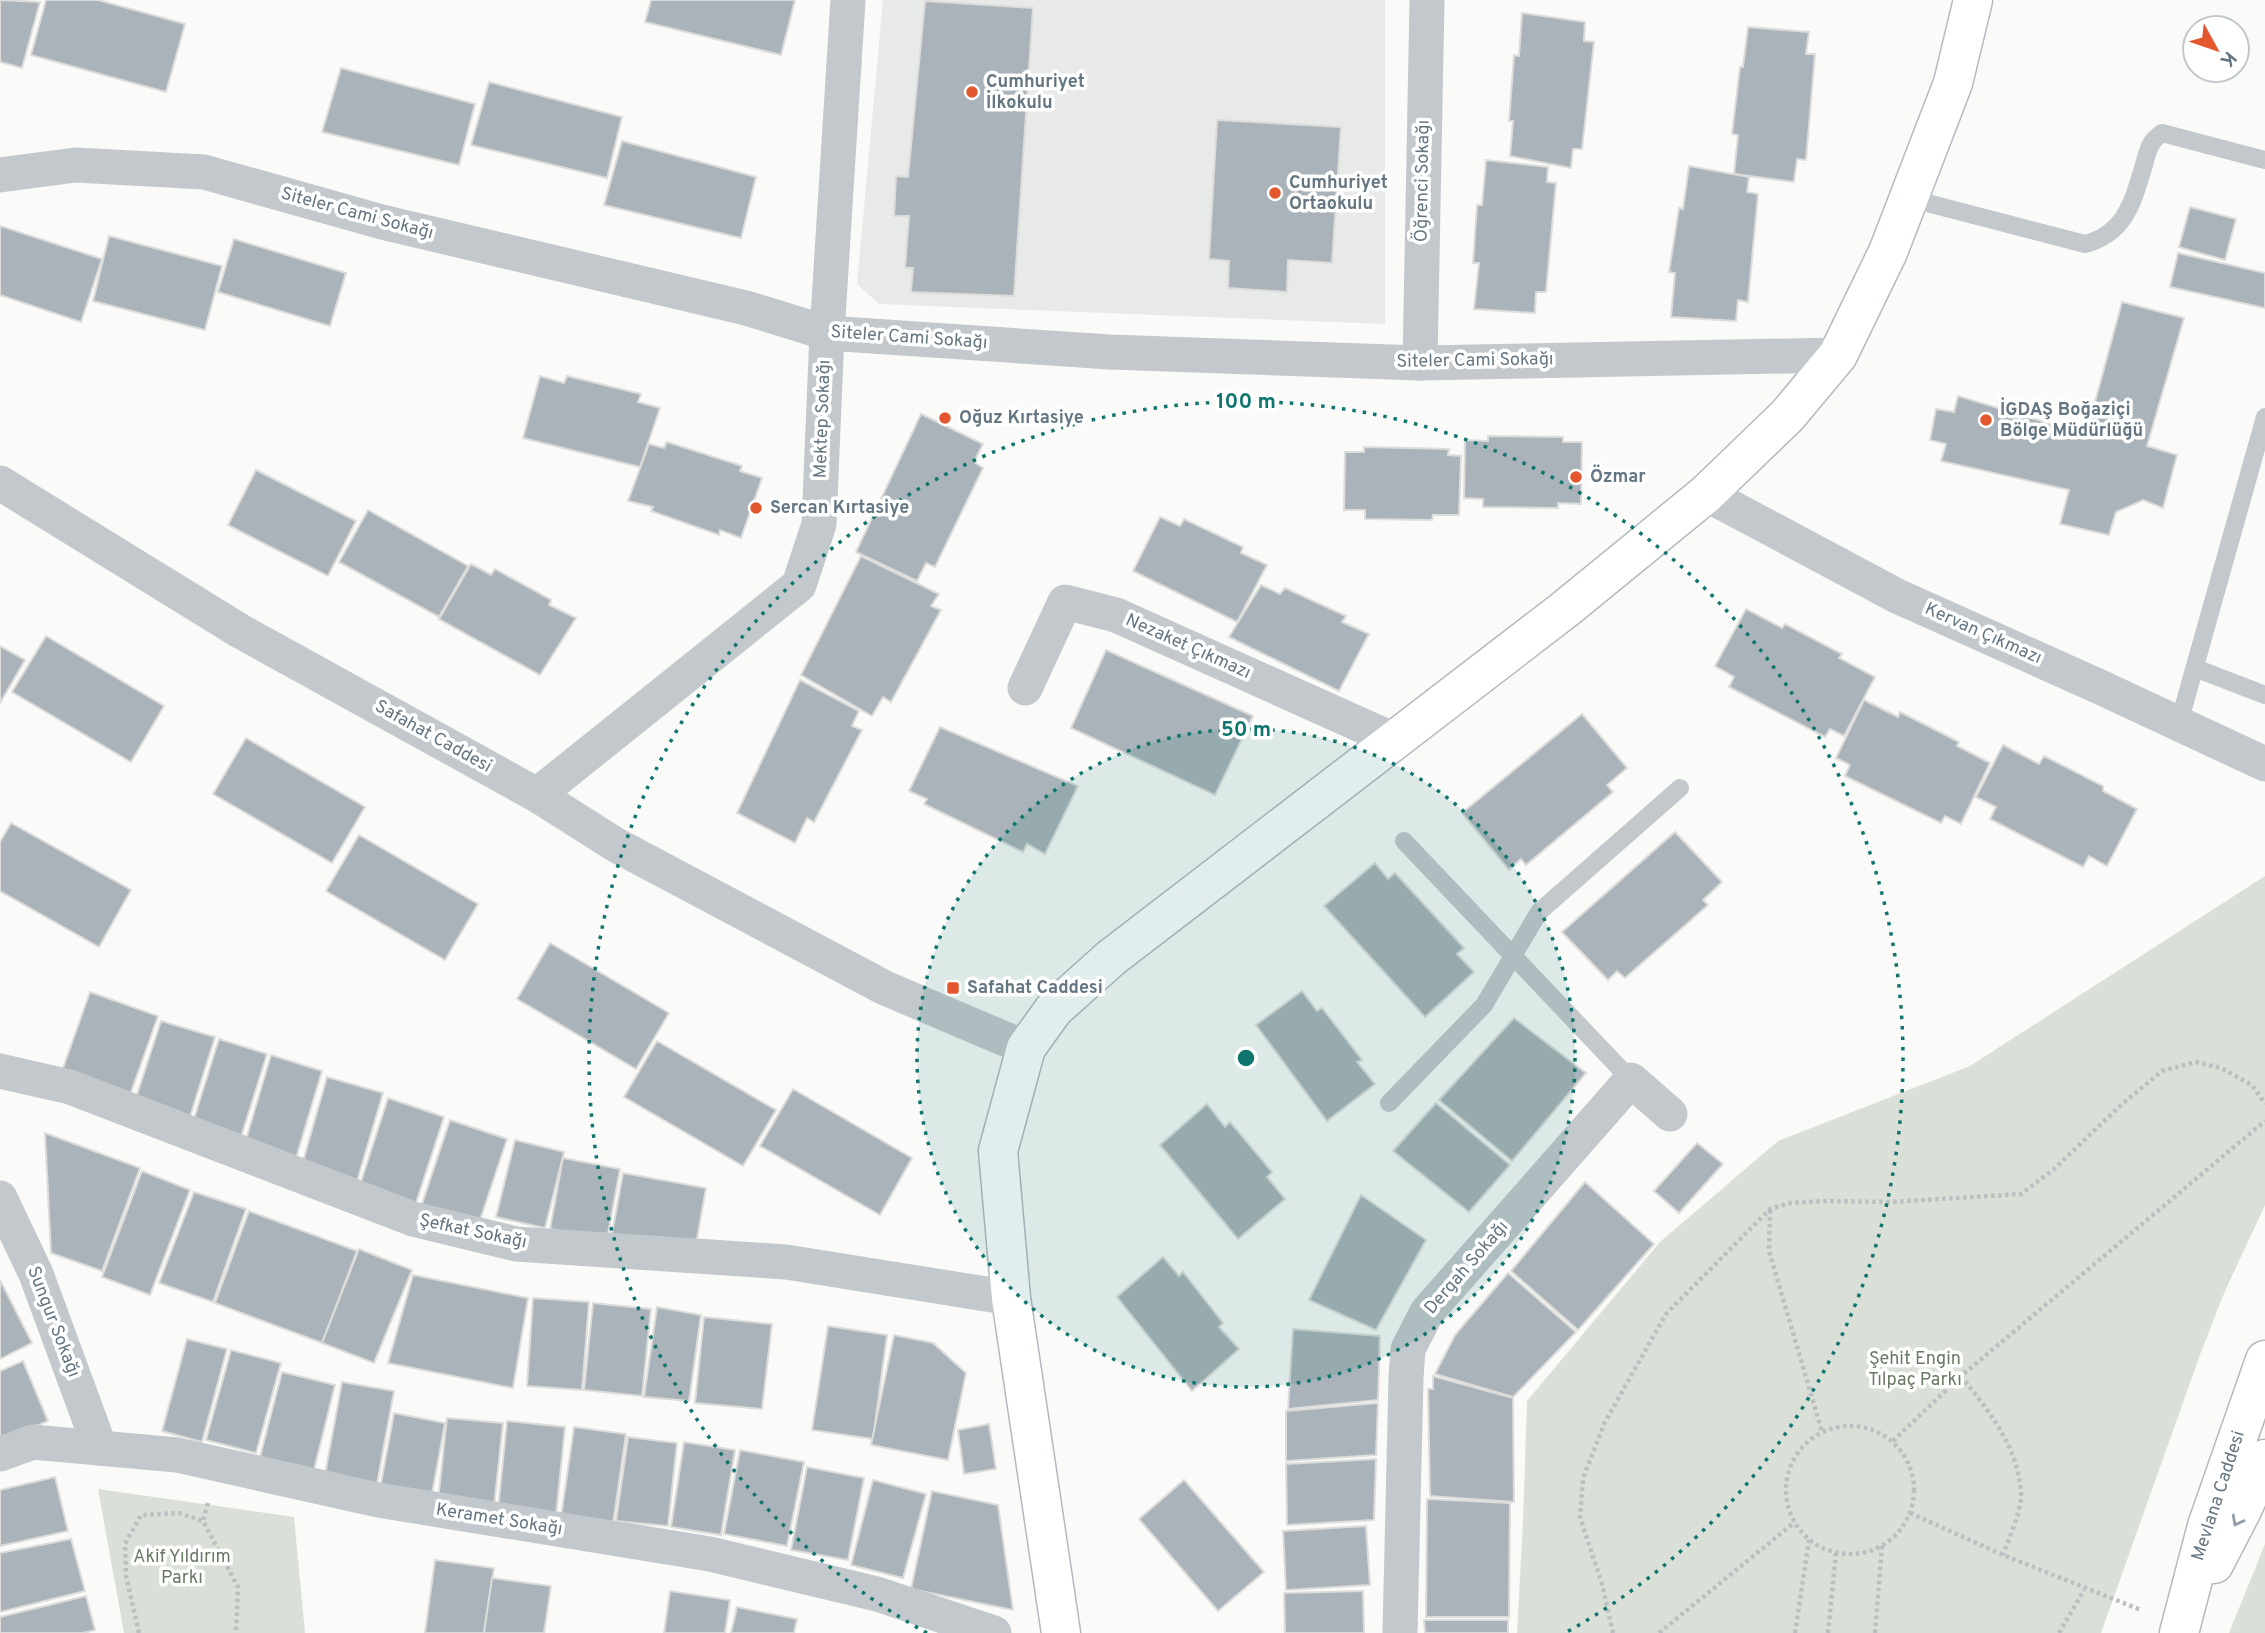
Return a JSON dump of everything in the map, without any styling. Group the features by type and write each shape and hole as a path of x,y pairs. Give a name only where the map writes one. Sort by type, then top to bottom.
{"main road":[{"path":"1061,1633 1011,1298 998,1151 1026,1048 1054,1009 1111,958 1564,610 1706,494 1787,416 1838,355 1888,252 1953,83 1973,0"},
{"name":"Mevlana Caddesi","path":"2180,1629 2207,1527 2265,1360"},
{"path":"2180,1629 2242,1510 2265,1459"}],"street":[{"name":"Mektep Sokağı","path":"537,795 799,585 819,524 827,333 848,0"},
{"name":"Öğrenci Sokağı","path":"1420,363 1427,0"},
{"name":"Siteler Cami Sokağı","path":"0,175 76,165 204,172 382,222 746,308 827,333 1110,352 1420,363 1838,355"},
{"name":"Safahat Caddesi","path":"0,482 240,631 537,795 616,845 885,988 1026,1048"},
{"name":"Kervan Çıkmazı","path":"1706,494 1897,596 2265,764"},
{"name":"Nezaket Çıkmazı","path":"1025,688 1065,602 1116,615 1394,740"},
{"name":"Şefkat Sokağı","path":"0,1071 70,1087 413,1219 516,1244 786,1262 1011,1298"},
{"path":"1631,1080 1670,1114"},
{"name":"Dergah Sokağı","path":"1400,1633 1408,1349 1427,1312 1631,1080"},
{"name":"Sungur Sokağı","path":"0,1198 36,1275 100,1448"},
{"name":"Keramet Sokağı","path":"0,1454 33,1442 177,1455 378,1500 710,1554 877,1594 994,1633"}],"lane":[{"path":"1908,198 2085,244 2111,233 2123,219 2134,195 2151,141 2162,133 2265,160"},
{"path":"2179,723 2265,417"},
{"path":"2194,668 2265,695"},
{"path":"1389,1103 1484,1005 1539,912 1680,788"},
{"path":"1404,841 1631,1080"}],"path":[{"path":"1613,1633 1602,1584 1580,1517 1583,1478 1605,1422 1666,1314 1770,1209 1790,1203 1890,1202 2021,1194 2053,1170 2162,1071 2196,1062 2221,1068 2252,1085 2265,1104"},
{"path":"1893,1441 1961,1376 2265,1121"},
{"path":"1770,1209 1769,1251 1822,1432"},
{"path":"1961,1376 1992,1416 2015,1462 2021,1499 2003,1555"},
{"path":"1846,1425 1872,1429 1893,1441 1907,1459 1915,1485 1910,1513 1900,1531 1882,1546 1857,1554 1836,1553 1810,1540 1795,1522 1786,1489 1790,1468 1801,1448 1822,1432 1846,1425"},
{"path":"139,1633 126,1576 125,1545 141,1515 179,1513 203,1521 238,1587 236,1633"},
{"path":"1910,1513 2180,1629"},
{"path":"1659,1633 1795,1522"},
{"path":"1795,1633 1810,1540"},
{"path":"1875,1633 1882,1546"},
{"path":"1828,1633 1836,1553"},
{"path":"2059,1633 2084,1590"}],"shaded area":[{"path":"883,0 1385,0 1385,324 879,304 857,284"}],"green space":[{"name":"Şehit Engin Tılpaç Parkı","path":"2265,876 2265,1205 2225,1291 2201,1352 2101,1633 1517,1633 1527,1401 1660,1242 1778,1141 1970,1066"},
{"name":"Akif Yıldırım Parkı","path":"98,1489 294,1517 305,1633 124,1633"},
{"path":"2265,1544 2265,1633 2229,1633"}],"building":[{"path":"0,0 40,2 22,68 0,62"},
{"path":"46,0 98,0 185,24 166,92 31,55"},
{"path":"651,0 795,0 781,55 645,22"},
{"name":"Cumhuriyet İlkokulu","path":"925,1 1033,8 1014,296 911,292 913,268 905,268 909,216 894,216 896,176 908,177"},
{"path":"1522,13 1585,22 1584,41 1594,42 1582,149 1573,149 1571,168 1510,156 1513,121 1509,121 1514,55 1519,56"},
{"path":"1748,27 1809,32 1806,54 1815,54 1806,160 1797,159 1794,182 1734,174 1738,135 1732,134"},
{"path":"341,68 475,104 459,165 322,132"},
{"path":"489,82 622,117 607,178 471,145"},
{"name":"Cumhuriyet Ortaokulu","path":"1217,120 1341,127 1332,263 1288,260 1287,292 1228,288 1229,261 1209,259"},
{"path":"622,141 756,177 741,238 604,205"},
{"path":"1486,160 1548,167 1547,182 1556,183 1546,292 1536,292 1535,313 1474,309 1479,263 1473,263 1477,205 1482,205"},
{"path":"1689,166 1749,177 1747,192 1758,194 1748,302 1738,300 1736,321 1671,317 1675,273 1669,272"},
{"path":"2190,207 2236,219 2225,260 2179,247"},
{"path":"0,226 102,259 81,322 0,295"},
{"path":"109,236 222,266 205,330 93,301"},
{"path":"234,239 346,273 330,326 218,292"},
{"path":"2178,253 2265,273 2265,308 2170,287"},
{"name":"İGDAŞ Boğaziçi Bölge Müdürlüğü","path":"2122,302 2184,318 2147,446 2177,455 2163,508 2143,500 2116,512 2109,535 2060,524 2069,490 1941,461 1946,444 1930,440 1936,409 1954,412 1958,396 2084,434 2088,428"},
{"path":"540,376 564,383 567,376 641,394 638,402 660,408 640,467 523,438"},
{"path":"921,414 983,444 974,462 983,468 935,567 926,563 917,581 856,552"},
{"path":"1488,436 1563,437 1563,442 1582,442 1581,504 1558,503 1558,508 1483,507 1483,499 1464,498 1465,440 1488,441"},
{"path":"667,442 742,466 740,471 762,478 741,538 720,530 719,535 651,511 653,507 628,501 649,444 664,448"},
{"path":"1364,447 1449,449 1448,455 1461,456 1459,515 1433,515 1432,520 1365,519 1365,510 1344,510 1345,452 1364,452"},
{"path":"256,470 356,521 328,576 228,525"},
{"path":"368,510 468,566 439,617 339,562"},
{"path":"1160,517 1180,526 1184,519 1243,547 1241,553 1267,565 1237,622 1133,571"},
{"path":"861,556 939,594 931,606 941,610 891,702 883,697 872,716 801,675"},
{"path":"471,564 491,575 495,569 551,600 549,605 576,618 540,675 439,619"},
{"path":"1261,585 1280,594 1285,588 1346,616 1342,622 1369,634 1339,691 1229,637"},
{"path":"1746,609 1782,628 1785,624 1842,654 1839,658 1875,677 1844,736 1830,729 1825,737 1729,687 1734,677 1715,666"},
{"path":"46,636 164,706 131,762 12,692"},
{"path":"0,646 25,660 0,703"},
{"path":"1106,650 1253,716 1215,795 1071,728"},
{"path":"800,680 859,711 852,726 862,730 814,822 807,818 795,843 737,813"},
{"path":"1864,700 1898,717 1900,712 1959,742 1957,746 1990,763 1961,824 1945,816 1941,823 1845,776 1850,765 1836,758"},
{"path":"1582,714 1627,768 1607,785 1613,792 1526,865 1521,859 1509,870 1462,813"},
{"path":"940,727 1078,786 1045,854 1027,844 1023,852 924,804 927,799 909,791"},
{"path":"246,738 365,807 332,863 213,794"},
{"path":"2003,745 2039,764 2044,756 2103,786 2103,791 2137,809 2107,866 2089,856 2083,867 1990,819 1996,807 1976,797"},
{"path":"11,823 131,890 99,947 0,891 0,842"},
{"path":"1675,832 1722,882 1703,900 1708,905 1625,978 1617,971 1608,980 1562,932"},
{"path":"359,835 478,904 445,960 326,891"},
{"path":"1375,863 1388,879 1395,873 1464,948 1457,954 1474,972 1425,1017 1324,906"},
{"path":"550,943 669,1013 636,1069 517,999"},
{"path":"1302,991 1317,1011 1322,1008 1362,1060 1357,1062 1375,1084 1327,1121 1256,1025"},
{"path":"90,992 158,1016 130,1095 62,1071"},
{"path":"1514,1018 1586,1073 1512,1161 1439,1100"},
{"path":"161,1021 215,1037 189,1120 134,1104"},
{"path":"219,1039 267,1054 241,1137 193,1122"},
{"path":"657,1041 776,1110 743,1166 624,1097"},
{"path":"271,1055 322,1071 296,1158 245,1143"},
{"path":"327,1077 383,1093 357,1181 302,1165"},
{"path":"793,1089 912,1158 880,1215 760,1146"},
{"path":"388,1098 444,1117 416,1203 361,1182"},
{"path":"1436,1103 1510,1165 1469,1212 1393,1151"},
{"path":"1207,1104 1225,1127 1230,1122 1272,1172 1267,1177 1285,1199 1238,1239 1160,1145"},
{"path":"450,1120 507,1139 479,1223 422,1204"},
{"path":"45,1133 140,1168 102,1271 51,1253"},
{"path":"515,1140 564,1152 545,1228 496,1217"},
{"path":"1697,1143 1723,1164 1679,1213 1654,1191"},
{"path":"563,1158 620,1169 607,1239 550,1229"},
{"path":"142,1171 190,1190 150,1295 102,1277"},
{"path":"623,1173 706,1188 695,1250 612,1234"},
{"path":"1585,1182 1654,1244 1578,1330 1511,1271"},
{"path":"194,1192 246,1209 213,1302 159,1283"},
{"path":"1361,1195 1426,1240 1376,1330 1309,1300"},
{"path":"249,1211 357,1251 322,1343 215,1303"},
{"path":"359,1249 412,1270 374,1363 322,1343"},
{"path":"1163,1257 1179,1276 1183,1272 1223,1323 1219,1327 1239,1349 1192,1391 1117,1297"},
{"path":"1508,1273 1576,1332 1513,1397 1435,1374 1455,1335"},
{"path":"413,1275 528,1298 513,1388 388,1363"},
{"path":"0,1280 32,1343 0,1359"},
{"path":"533,1298 589,1302 582,1390 527,1386"},
{"path":"593,1303 651,1309 642,1396 584,1390"},
{"path":"657,1307 701,1315 689,1401 644,1397"},
{"path":"704,1317 772,1324 762,1409 695,1403"},
{"path":"828,1326 887,1335 873,1439 812,1430"},
{"path":"1293,1329 1380,1336 1378,1400 1288,1409"},
{"path":"894,1335 933,1343 966,1373 948,1460 871,1445"},
{"path":"187,1339 227,1349 202,1442 162,1431"},
{"path":"231,1350 281,1363 256,1453 206,1440"},
{"path":"23,1361 48,1421 0,1441 0,1371"},
{"path":"282,1372 335,1385 314,1470 260,1457"},
{"path":"1433,1376 1513,1398 1514,1502 1430,1496 1428,1389 1433,1389"},
{"path":"342,1382 394,1391 376,1489 324,1480"},
{"path":"1378,1403 1376,1455 1286,1461 1286,1411"},
{"path":"394,1413 445,1423 431,1499 380,1489"},
{"path":"447,1418 503,1423 494,1507 438,1501"},
{"path":"507,1421 565,1427 556,1516 498,1510"},
{"path":"989,1424 996,1469 964,1474 958,1430"},
{"path":"574,1427 626,1434 613,1524 561,1517"},
{"path":"628,1437 677,1443 668,1526 616,1521"},
{"path":"684,1442 735,1450 721,1535 671,1527"},
{"path":"740,1450 804,1462 787,1546 724,1534"},
{"path":"1376,1459 1374,1520 1287,1525 1286,1464"},
{"path":"807,1467 864,1478 848,1560 791,1550"},
{"path":"55,1477 68,1531 0,1546 0,1490"},
{"path":"873,1480 926,1494 903,1578 851,1565"},
{"path":"1184,1480 1264,1572 1218,1611 1139,1519"},
{"path":"932,1491 998,1505 1013,1610 911,1589"},
{"path":"1427,1499 1510,1503 1509,1617 1426,1617"},
{"path":"1366,1526 1370,1585 1286,1590 1283,1531"},
{"path":"71,1539 85,1591 0,1612 0,1553"},
{"path":"435,1560 494,1568 484,1633 425,1633"},
{"path":"492,1578 551,1586 544,1633 484,1633"},
{"path":"670,1591 730,1600 725,1633 664,1633"},
{"path":"1363,1591 1364,1633 1285,1633 1284,1593"},
{"path":"86,1596 95,1630 83,1633 0,1633 0,1617"},
{"path":"737,1607 797,1619 794,1633 731,1633"},
{"path":"1424,1620 1508,1620 1508,1633 1425,1633"}],"place":[{"name":"Cumhuriyet İlkokulu","path":"972,92"},
{"name":"Cumhuriyet Ortaokulu","path":"1275,193"},
{"name":"Oğuz Kırtasiye","path":"945,418"},
{"name":"İGDAŞ Boğaziçi Bölge Müdürlüğü","path":"1986,420"},
{"name":"Özmar","path":"1576,477"},
{"name":"Sercan Kırtasiye","path":"756,508"},
{"name":"Safahat Caddesi","path":"953,988"}]}
